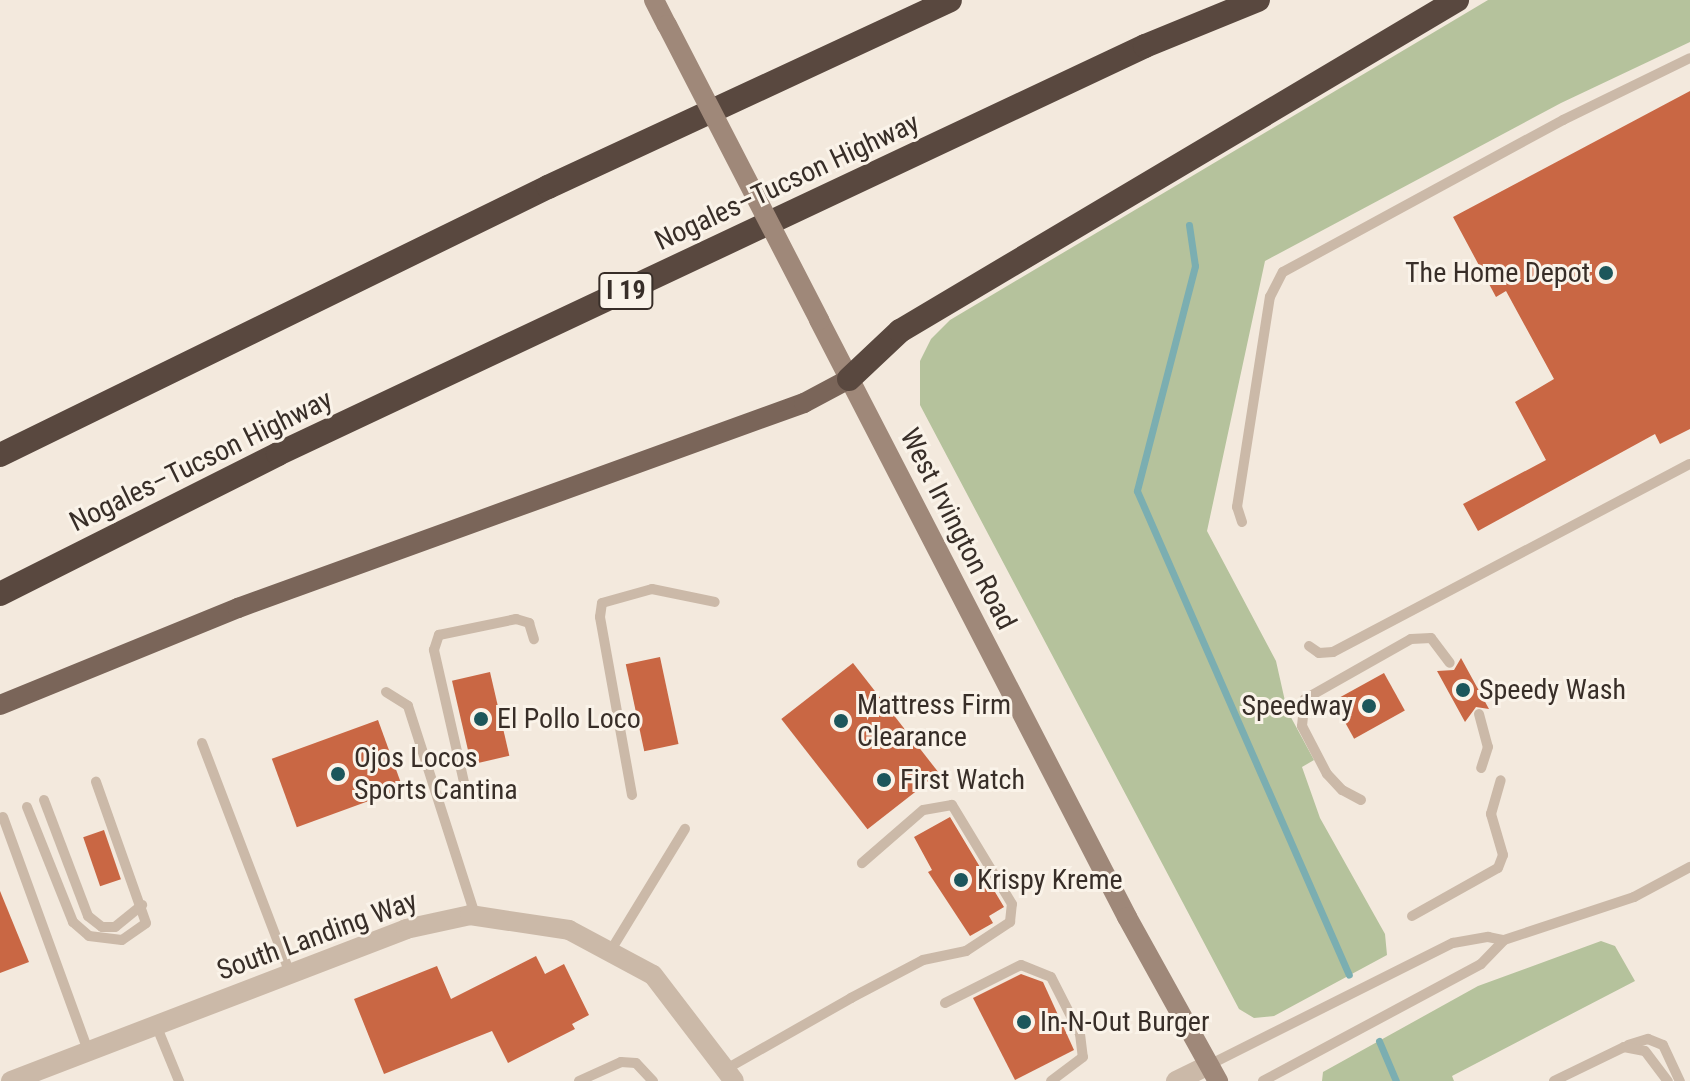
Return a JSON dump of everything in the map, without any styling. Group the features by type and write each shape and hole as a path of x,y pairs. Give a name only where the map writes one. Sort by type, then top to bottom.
{"highway":[{"path":"0,455 548,187 950,0"},
{"name":"Nogales–Tucson Highway","path":"0,594 278,454 1145,46 1258,0"},
{"path":"849,379 900,331 1457,0"}],"main road":[{"name":"West Irvington Road","path":"654,0 1127,917 1214,1073"},
{"path":"0,705 238,608 804,403 849,379"}],"street":[{"name":"South Landing Way","path":"11,1081 406,929 475,915 569,930 653,975 731,1075"},
{"path":"1176,1081 1214,1073"}],"lane":[{"path":"1242,522 1238,499 1270,297 1283,272 1563,120 1690,58"},
{"path":"1309,646 1319,653 1333,652 1690,464"},
{"path":"632,795 600,617 602,603 652,589 715,602"},
{"path":"466,791 434,650 439,635 516,619 529,623 534,639"},
{"path":"1361,800 1342,790 1327,774 1302,726 1305,699 1421,637 1439,644 1450,663"},
{"path":"386,692 408,706 475,915"},
{"path":"1479,714 1488,747 1481,768"},
{"path":"202,743 290,973"},
{"path":"1412,916 1498,868 1503,855 1491,814 1501,780"},
{"path":"27,807 73,922 89,936 106,942 134,934 146,923 142,905 96,782"},
{"path":"44,800 88,916 102,927 115,927 142,905"},
{"path":"731,1075 923,960 966,951 1010,922 1012,904 959,811 944,805 923,810 862,863"},
{"path":"3,817 88,1051"},
{"path":"611,950 685,829"},
{"path":"1263,1081 1481,964 1504,940 1634,897 1690,867"},
{"path":"1214,1073 1453,943 1488,937 1504,940"},
{"path":"945,1003 1021,965 1051,977 1080,1034 1083,1057 1051,1081"},
{"path":"156,1025 179,1081"},
{"path":"1554,1081 1624,1047 1648,1039 1663,1045 1680,1081"},
{"path":"1624,1047 1645,1051 1668,1081"},
{"path":"579,1081 621,1062 636,1063 653,1081"}],"green space":[{"path":"1488,0 1690,0 1690,42 1561,103 1265,261 1207,531 1276,661 1287,710 1314,760 1302,767 1320,818 1385,934 1387,955 1274,1016 1254,1018 1239,1009 920,405 920,361 931,339 950,320"},
{"path":"1601,941 1615,946 1635,981 1452,1076 1454,1081 1322,1081 1323,1072 1478,986"}],"building":[{"name":"The Home Depot","path":"1690,91 1690,429 1660,444 1655,434 1478,531 1463,504 1546,460 1515,402 1554,379 1506,291 1496,297 1453,217"},
{"path":"660,657 679,744 644,751 626,664"},
{"name":"Speedy Wash","path":"1461,658 1489,709 1476,707 1465,722 1437,671 1454,670"},
{"path":"853,663 939,773 867,829 781,719"},
{"name":"El Pollo Loco","path":"490,672 509,756 471,765 452,681"},
{"name":"Speedway","path":"1384,673 1405,711 1354,739 1333,701"},
{"name":"Ojos Locos Sports Cantina","path":"378,720 403,789 297,827 272,759"},
{"name":"Krispy Kreme","path":"950,817 1004,907 989,916 993,923 970,936 928,872 932,870 914,837"},
{"path":"104,830 121,879 100,886 83,837"},
{"path":"0,891 29,962 0,973"},
{"path":"536,956 545,974 564,964 589,1015 572,1024 575,1029 508,1063 492,1031 384,1074 354,999 437,966 451,999"},
{"name":"In-N-Out Burger","path":"1021,974 1043,982 1074,1050 1015,1080 973,998"}],"waterway":[{"path":"1189,225 1195,266 1137,491 1349,975"},
{"path":"1379,1041 1396,1081"}],"place":[{"name":"The Home Depot","path":"1606,273"},
{"name":"Speedy Wash","path":"1463,690"},
{"name":"Speedway","path":"1369,706"},
{"name":"El Pollo Loco","path":"481,719"},
{"name":"Mattress Firm Clearance","path":"841,721"},
{"name":"Ojos Locos Sports Cantina","path":"338,774"},
{"name":"First Watch","path":"884,780"},
{"name":"Krispy Kreme","path":"961,880"},
{"name":"In-N-Out Burger","path":"1024,1022"}]}
